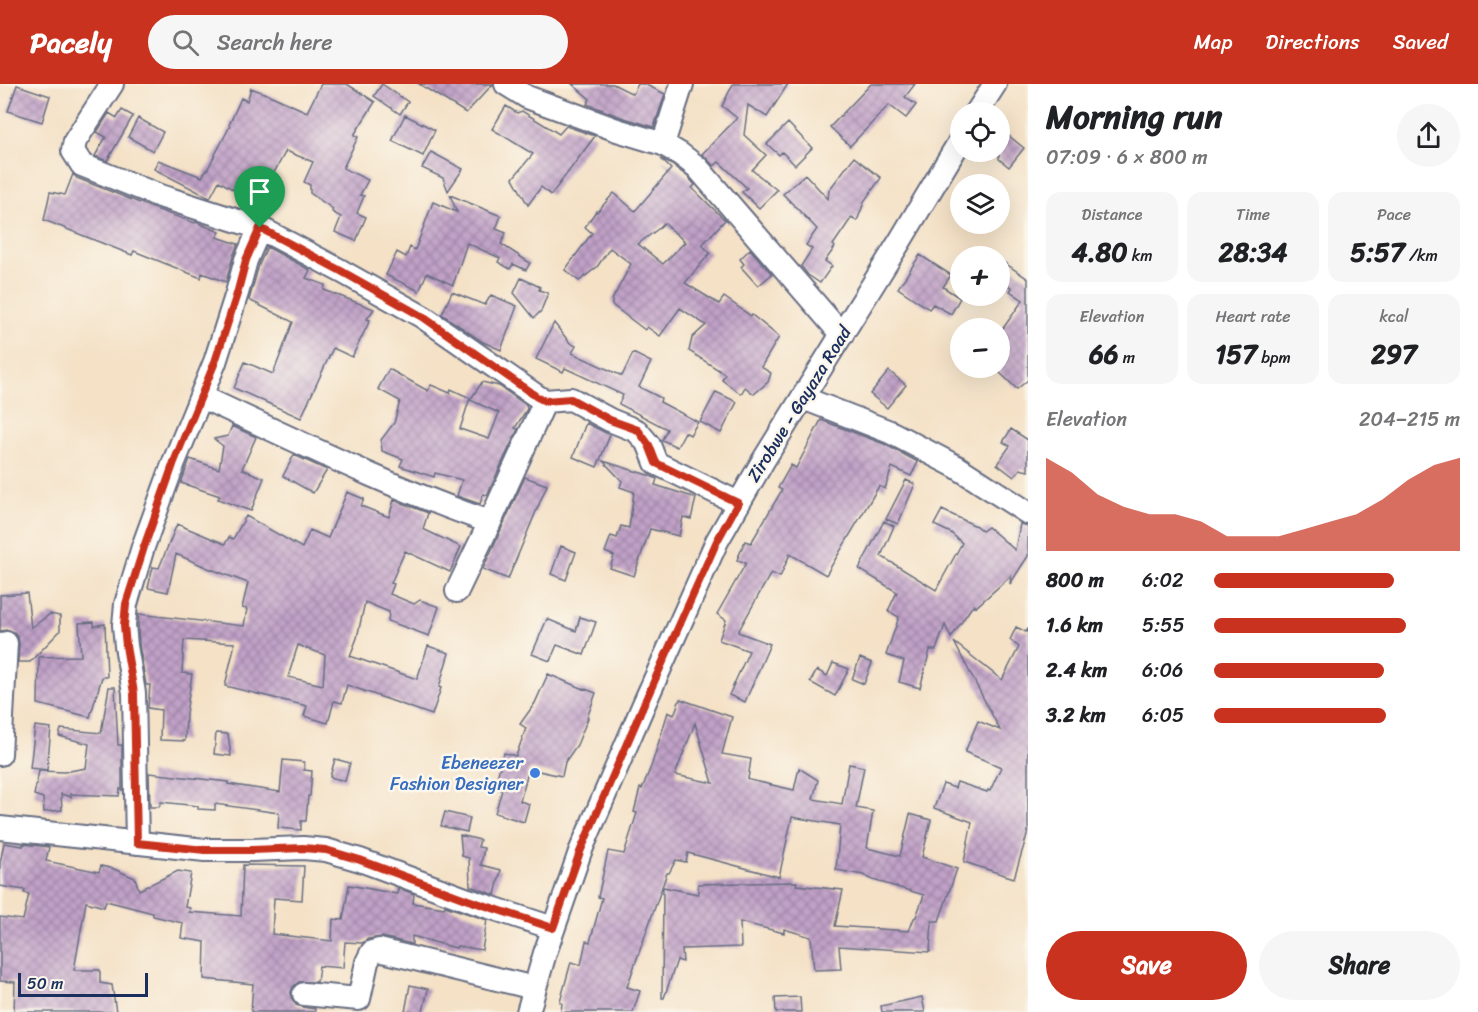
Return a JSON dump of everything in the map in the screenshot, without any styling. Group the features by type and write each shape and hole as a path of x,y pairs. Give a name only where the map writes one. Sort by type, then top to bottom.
{"street":[{"path":"112,84 75,141 74,151 82,165 160,196 260,228 423,317 537,397 545,401 571,399 610,420 638,430 649,445 656,463 738,503"},
{"path":"507,84 527,97 663,144 680,154 697,167 842,335"},
{"path":"663,144 682,84"},
{"path":"983,102 994,84"},
{"name":"Zirobwe - Gayaza Road","path":"528,1012 553,928 580,852 717,541 763,461 950,157"},
{"path":"137,843 134,693 124,625 126,604 174,462 215,362 246,260 260,228"},
{"path":"202,397 388,483 441,506 490,522"},
{"path":"803,398 890,432 957,467 1028,513"},
{"path":"457,591 545,401"},
{"path":"0,754 6,643"},
{"path":"0,828 205,850 303,848 326,850 553,928"},
{"path":"304,994 359,999 367,962 372,952 379,950 534,988"}],"building":[{"path":"321,84 347,84 375,102 354,135 358,137 343,168 368,180 360,195 364,196 357,213 366,217 356,241 335,232 341,217 310,193 310,185 304,182 313,162 286,151 258,204 219,181 210,198 154,169 158,160 202,177 230,126 241,98 247,101 251,88 307,112"},
{"path":"382,84 408,102 400,114 374,96"},
{"path":"419,84 493,84 466,113"},
{"path":"572,84 613,84 633,94 638,84 644,84 665,94 654,127 587,104 590,99"},
{"path":"733,84 788,84 767,117 748,105 744,135 766,155 752,170 777,190 759,208 742,192 747,188 719,162 714,166 702,154 737,118 722,106"},
{"path":"871,84 915,84 905,97 916,105 906,118 889,105 850,146 830,127"},
{"path":"17,85 50,96 42,122 8,111"},
{"path":"506,106 517,113 522,111 559,134 566,126 595,136 551,195 541,187 528,205 513,178 533,154 492,129"},
{"path":"122,110 133,116 107,161 95,156 106,137 97,132 109,113 117,118"},
{"path":"405,115 435,130 423,156 392,141"},
{"path":"138,118 163,132 153,151 128,137"},
{"path":"788,123 812,148 795,165 782,152 779,155 767,144"},
{"path":"1010,137 1024,148 1009,167 1003,162 1010,162"},
{"path":"431,152 463,169 448,191 443,178 422,168"},
{"path":"854,157 881,178 865,200 857,221 852,217 833,245 835,247 825,261 832,266 820,283 808,275 801,266 812,249 806,245 817,229 783,194 805,174 828,199 829,190"},
{"path":"661,159 688,177 695,185 692,188 725,220 702,245 710,253 685,283 719,304 724,297 752,315 779,337 761,367 771,373 768,382 754,394 745,387 741,394 722,380 725,374 689,351 692,338 706,325 680,308 660,336 647,327 645,330 612,305 612,300 631,264 610,248 597,267 579,281 565,270 592,233 585,227 596,211 614,193 635,211 671,169","holes":["664,223 685,242 663,264 638,244"]},
{"path":"73,174 77,178 155,209 220,232 217,237 238,244 226,282 202,273 201,278 134,251 132,255 44,220 50,192 65,195"},
{"path":"450,195 501,216 496,229 506,233 501,244 530,263 526,270 513,264 510,269 498,262 500,258 467,243 453,285 427,273 419,291 386,275 397,252 406,257 410,247 415,250 433,202 457,212"},
{"path":"267,247 310,270 306,278 325,285 324,290 374,309 367,319 370,320 352,357 333,348 301,418 234,388 245,362 273,374 293,322 249,300"},
{"path":"750,249 772,274 758,286 741,267 744,264 740,259"},
{"path":"920,255 950,274 943,287 950,292 950,306 956,306 951,314 933,304 929,309 898,288"},
{"path":"1010,267 1028,279 1028,380 1017,389 1005,378 1010,378 1010,318 1023,300 1010,291 1012,288 1010,287"},
{"path":"521,278 548,293 541,311 534,318 514,293"},
{"path":"452,292 485,305 491,295 517,306 501,350 483,342 442,314"},
{"path":"554,323 570,343 576,346 572,353 622,376 633,353 651,362 639,387 661,398 660,402 698,422 690,435 685,432 677,447 662,440 667,429 619,404 623,395 565,368 563,372 536,359"},
{"path":"389,369 428,391 431,385 450,393 451,389 470,398 460,429 489,439 499,413 470,400 482,382 499,386 526,405 527,409 515,428 518,429 487,495 483,494 480,504 457,496 462,480 435,473 434,477 400,466 403,459 382,451 381,440 394,423 400,401 378,389"},
{"path":"889,371 906,385 887,408 870,394"},
{"path":"716,392 737,402 721,433 700,422"},
{"path":"821,420 884,444 918,462 911,476 892,467 885,489 879,486 826,575 790,554 780,577 771,573 738,632 770,644 745,702 729,695 749,651 719,640 726,620 717,614 746,563 737,560 745,541 751,543 782,490 778,488 791,465 796,468"},
{"path":"586,423 610,435 597,467 573,457"},
{"path":"232,426 256,437 242,469 264,478 251,511 218,499 220,496 181,483 190,459 219,469 223,446 214,439 228,436"},
{"path":"1011,429 1028,440 1028,471 1020,469 1014,477 997,464 1010,446 1003,442"},
{"path":"294,455 327,470 313,493 283,476"},
{"path":"603,461 651,476 657,479 655,485 696,498 691,519 683,517 679,536 650,529 634,576 610,568 614,556 605,552 611,536 617,538 621,526 629,528 634,492 620,487 622,481"},
{"path":"525,477 547,485 508,579 483,569"},
{"path":"906,480 915,484 898,524 886,519"},
{"path":"347,492 364,499 361,506 389,517 394,500 428,513 423,529 461,547 450,572 405,551 391,583 394,584 390,594 414,604 420,600 439,607 429,636 388,621 389,612 365,602 357,638 350,656 417,679 428,646 449,653 432,715 347,685 342,703 334,701 328,723 304,716 307,706 225,686 235,643 184,640 182,673 192,674 186,714 185,741 160,740 161,710 148,708 150,685 146,685 139,644 139,614 244,626 247,609 242,608 248,583 176,554 168,592 148,588 153,567 159,568 177,524 225,544 229,537 233,539 246,516 302,548 310,530 328,538","holes":["298,645 325,655 323,685 288,677"]},
{"path":"942,510 982,531 988,527 1015,550 1020,524 1028,526 1028,556 1010,584 1011,576 976,607 973,605 951,638 945,625 936,650 930,650 920,688 899,682 904,661 886,655 899,617 888,611 897,592 859,569 884,521 894,526 881,556 936,590 962,543 951,533 934,525"},
{"path":"561,546 576,552 566,580 551,574"},
{"path":"27,593 31,628 50,614 60,616 60,631 30,662 18,662 18,637 14,632 0,631 0,595"},
{"path":"580,617 596,622 584,655 557,645 550,661 532,654 547,619 576,631"},
{"path":"94,622 94,626 105,624 107,677 102,677 90,717 38,704 39,657 81,656 79,623"},
{"path":"1016,627 1026,632 1028,629 1028,832 1014,878 964,862 972,822 934,808 943,784 955,788 957,782 987,792 990,791 1001,767 965,752 978,721 1000,730 954,642 1002,680 1019,647 1010,640"},
{"path":"860,658 872,663 864,684 852,679"},
{"path":"833,663 849,669 835,696 810,682 817,670 827,676"},
{"path":"548,674 596,693 577,745 565,762 562,776 529,769 520,801 529,804 524,822 495,813 502,790 494,788 504,753 516,756 526,728 520,724 535,703"},
{"path":"109,687 115,687 118,745 122,745 122,790 120,789 119,796 70,794 71,797 61,794 62,810 44,812 43,798 34,795 39,771 64,772 86,768 89,744 59,736 61,729 101,733"},
{"path":"680,699 732,717 722,754 751,759 748,779 750,780 794,790 799,768 818,780 813,799 842,804 849,764 864,767 856,808 873,811 867,848 900,856 910,814 931,820 922,857 957,869 939,921 932,921 930,952 839,946 841,969 814,970 811,937 784,929 784,933 740,922 741,947 682,949 683,962 677,960 664,998 662,998 663,887 698,894 698,884 797,882 796,885 843,890 835,926 909,931 924,895 863,875 836,870 840,825 792,817 779,877 688,853 686,862 676,860 667,873 627,987 640,991 633,1012 561,1012 562,1003 560,1002 571,962 581,965 586,941 590,942 602,898 598,897 608,851 624,854 637,813 634,812 640,788 642,789 652,764 668,712 674,715","holes":["695,723 713,783 675,775"]},
{"path":"35,726 51,728 47,770 30,768"},
{"path":"216,733 228,734 231,756 214,754"},
{"path":"335,759 350,763 345,781 330,777"},
{"path":"283,760 304,762 304,770 312,771 306,821 301,821 301,830 278,828 279,813 215,804 215,810 161,802 159,807 150,807 149,773 228,782 228,784 280,792"},
{"path":"445,812 470,818 467,832 441,826"},
{"path":"460,835 480,840 478,847 484,848 481,865 501,870 495,895 470,886 469,858 462,856"},
{"path":"4,843 49,847 46,861 99,872 101,866 114,869 135,878 139,890 178,871 191,873 185,907 190,908 189,912 241,916 243,865 304,866 302,900 274,898 272,934 332,941 333,919 343,920 349,885 397,894 398,888 414,894 413,903 444,908 445,906 487,920 482,950 457,946 456,948 412,936 412,944 382,937 368,939 362,943 345,942 343,968 319,966 317,982 299,982 293,987 292,999 296,1005 315,1009 315,1012 251,1012 253,984 204,979 205,942 181,938 183,923 106,901 104,907 86,902 74,970 100,970 100,983 112,985 116,1012 14,1012 15,982 0,981 0,917 23,920 29,894 24,893 25,890 0,886 0,863"},
{"path":"410,985 428,989 423,1012 405,1012"},
{"path":"800,997 801,1012 776,1012 775,998"},
{"path":"922,997 925,1012 882,1012 881,1006"}],"place":[{"name":"Ebeneezer Fashion Designer","path":"535,773"}],"route":[{"path":"260,228 423,317 537,397 545,401 571,399 610,420 638,430 649,445 656,463 738,503 717,541 644,704 580,852 553,928 326,850 303,848 205,850 137,843 134,693 124,625 126,604 174,462 215,362 246,260 260,228"}]}
